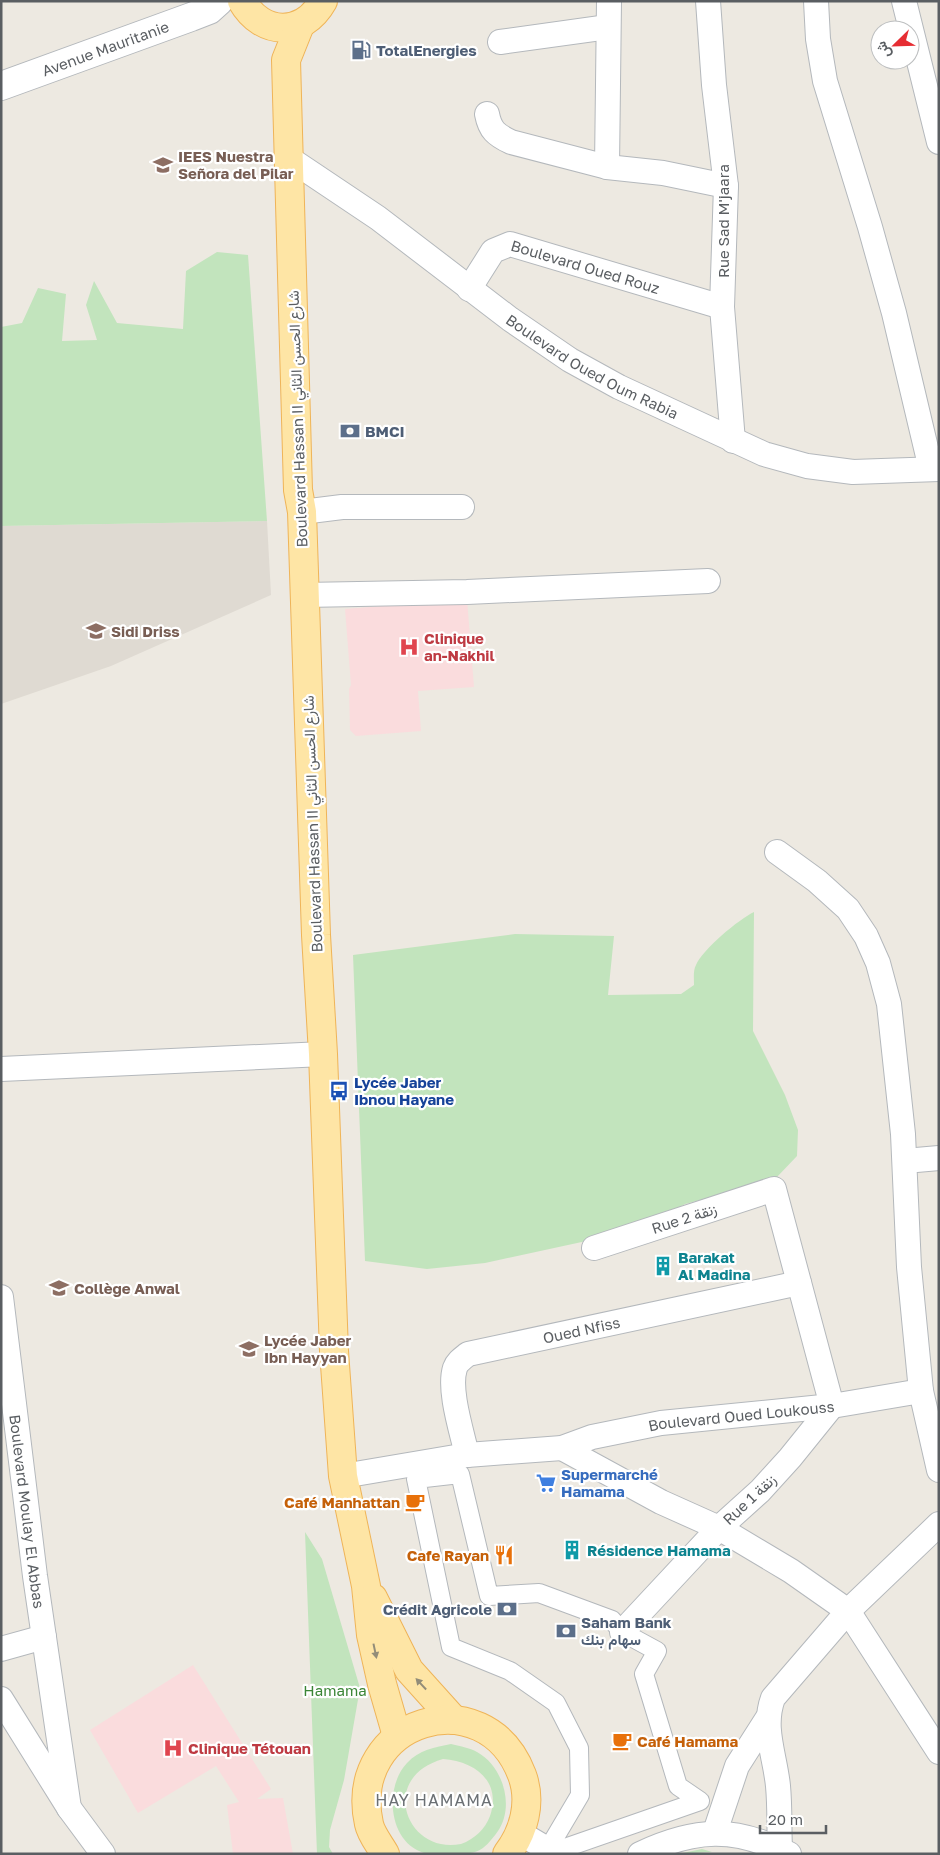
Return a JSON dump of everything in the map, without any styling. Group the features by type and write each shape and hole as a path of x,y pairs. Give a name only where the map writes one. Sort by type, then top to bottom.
{"main road":[{"path":"251,12 282,28 300,25 316,13 323,1"},
{"path":"251,12 286,60"},
{"name":"Boulevard Hassan II شارع الحسن الثاني","path":"300,25 286,60 287,157 298,490 302,512 316,935 323,1054 334,1342 343,1476 366,1586 371,1635 382,1684 397,1736"},
{"name":"Boulevard Hassan II شارع الحسن الثاني","path":"366,1586 409,1670 454,1720"},
{"path":"385,1854 369,1826 365,1792 375,1761 397,1736 414,1726 434,1720 454,1720 479,1727 500,1740 516,1760 525,1784 526,1809 513,1847"}],"street":[{"path":"607,168 609,1"},
{"name":"Rue Sad M'jaara","path":"708,1 714,85 726,186 722,307 733,441"},
{"path":"816,1 818,39 825,81 873,236 935,469"},
{"path":"904,1 939,142"},
{"name":"Avenue Mauritanie","path":"1,86 214,6 251,12"},
{"path":"500,42 608,27"},
{"path":"487,114 490,127 496,135 511,142 607,168 663,173 726,186"},
{"name":"Boulevard Oued Oum Rabia","path":"287,157 378,218 469,288 570,360 619,387 733,441 764,454 807,466 853,472 935,469"},
{"name":"Boulevard Oued Rouz","path":"469,288 493,251 510,244 722,307"},
{"path":"302,512 342,507 462,507"},
{"path":"304,595 458,592 708,581"},
{"path":"778,852 817,881 848,909 866,936 878,963 889,1004 905,1161 909,1266 921,1391 939,1470"},
{"path":"1,1069 323,1054"},
{"path":"905,1161 939,1158"},
{"name":"Rue 2 زنقة","path":"594,1248 774,1189 799,1283"},
{"path":"799,1283 832,1406"},
{"name":"Oued Nfiss","path":"467,1455 453,1382 455,1368 460,1360 468,1354 799,1283"},
{"name":"Boulevard Moulay El Abbas","path":"1,1297 44,1637 70,1808"},
{"name":"Boulevard Oued Loukouss","path":"343,1476 467,1455 562,1448 592,1437 661,1422 832,1406 921,1391"},
{"name":"Rue 1 زنقة","path":"622,1632 719,1528 760,1491 790,1458 832,1406"},
{"path":"562,1448 661,1502 719,1528 790,1571 848,1611 939,1752"},
{"path":"460,1474 490,1596 538,1593 612,1620 622,1632 657,1651 644,1674 678,1786 700,1801 562,1849 554,1839 580,1795 579,1748 556,1703 510,1671 451,1648 416,1479 460,1474"},
{"path":"715,1832 737,1766 767,1719 773,1698 848,1611 939,1524"},
{"path":"1,1648 44,1637"},
{"path":"1,1699 70,1808 103,1854"},
{"path":"622,1854 676,1847 715,1832 746,1836 785,1851 778,1785 767,1719"},
{"path":"513,1847 542,1846 562,1854"}],"shaded area":[{"name":"Sidi Driss","path":"267,521 271,595 111,666 1,704 1,526"},
{"name":"Clinique an-Nakhil","path":"467,599 474,687 418,691 421,731 356,736 350,730 349,689 351,685 345,609"},
{"name":"Clinique Tétouan","path":"193,1665 271,1789 257,1799 283,1798 293,1854 233,1854 227,1805 239,1802 216,1766 138,1813 90,1730"}],"green space":[{"path":"217,252 248,255 267,521 1,526 1,327 22,323 38,288 66,294 62,341 97,340 86,305 94,281 117,323 183,329 186,271"},
{"path":"754,912 753,1031 785,1095 798,1130 797,1156 777,1177 755,1186 685,1204 591,1240 485,1263 427,1269 365,1261 353,955 515,934 614,936 608,995 681,994 694,985 695,967 705,951 731,928"},
{"name":"Hamama","path":"305,1532 322,1559 360,1688 344,1780 330,1830 329,1847 333,1854 317,1854"},
{"path":"451,1744 477,1752 494,1767 504,1787 506,1810 498,1831 488,1844 478,1851 460,1854 424,1853 412,1847 403,1838 397,1826 393,1813 395,1786 400,1773 407,1763 417,1755","holes":["443,1759 465,1764 483,1775 489,1783 493,1804 488,1821 475,1836 461,1844 442,1844 426,1838 414,1827 407,1813 405,1797 410,1782 423,1769"]},
{"path":"702,1849 712,1852 678,1854"}],"place":[{"name":"TotalEnergies","path":"361,50"},
{"name":"IEES Nuestra Señora del Pilar","path":"163,165"},
{"name":"BMCI","path":"350,431"},
{"name":"Sidi Driss","path":"96,631"},
{"name":"Clinique an-Nakhil","path":"409,647"},
{"name":"Lycée Jaber Ibnou Hayane","path":"339,1091"},
{"name":"Barakat Al Madina","path":"663,1266"},
{"name":"Collège Anwal","path":"59,1288"},
{"name":"Lycée Jaber Ibn Hayyan","path":"249,1349"},
{"name":"Supermarché Hamama","path":"546,1483"},
{"name":"Café Manhattan","path":"415,1502"},
{"name":"Résidence Hamama","path":"572,1550"},
{"name":"Cafe Rayan","path":"504,1555"},
{"name":"Crédit Agricole","path":"507,1609"},
{"name":"Saham Bank سهام بنك","path":"566,1631"},
{"name":"Café Hamama","path":"622,1741"},
{"name":"Clinique Tétouan","path":"173,1748"}],"district":[{"name":"HAY HAMAMA","path":"434,1800"}]}
